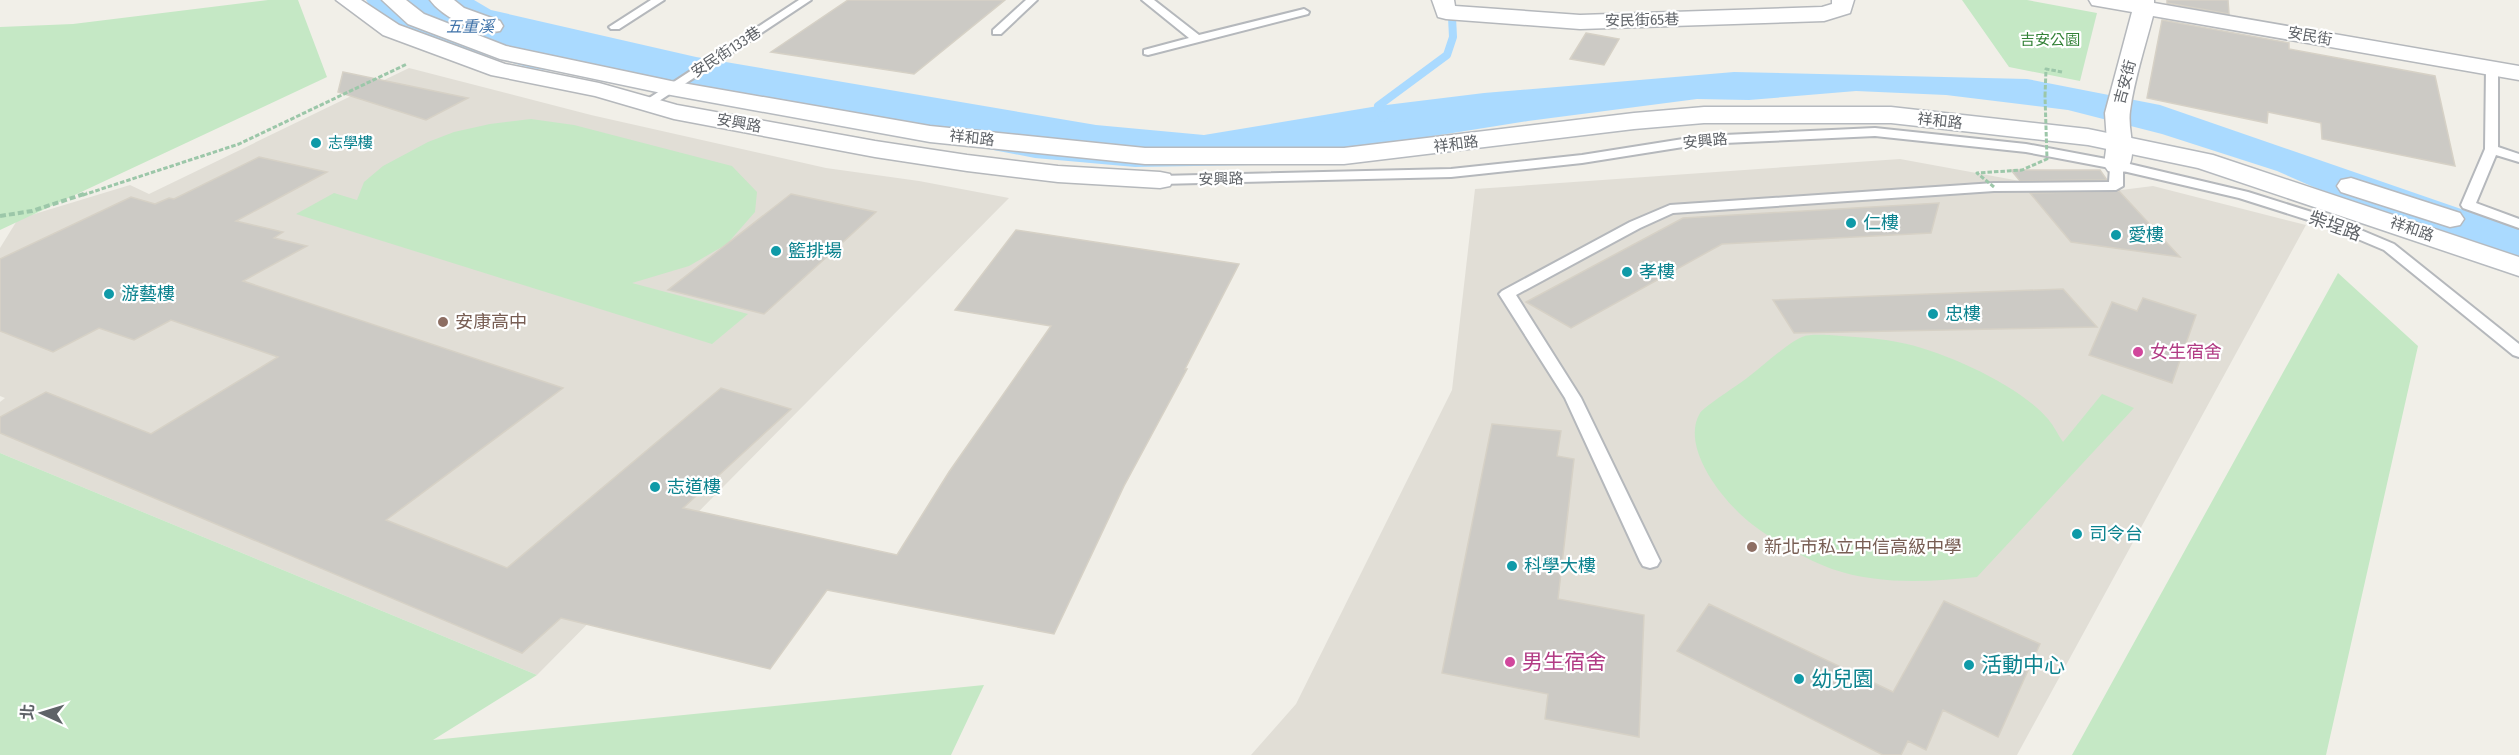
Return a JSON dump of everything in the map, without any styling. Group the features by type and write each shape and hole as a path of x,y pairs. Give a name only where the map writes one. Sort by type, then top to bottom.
{"main road":[{"name":"安興路","path":"347,0 392,30 499,70 599,90 674,112 886,151 1058,174 1161,180"},
{"name":"祥和路","path":"393,0 416,19 500,52 671,88 930,134 1145,156 1344,156 1634,121 1704,115 1892,115 2088,137 2118,136 2200,141 2398,200 2519,244"},
{"name":"祥和路","path":"441,0 456,12 529,39 583,47 693,72 954,119 1154,137 1379,138 1456,127 1675,103 1798,98 1941,102 2118,136 2204,161 2367,214 2519,267"},
{"name":"安民街65巷","path":"1443,0 1446,12 1580,22 1824,14 1842,8 1844,0"},
{"name":"安民街","path":"2100,0 2144,4 2519,73"},
{"name":"吉安街","path":"2118,136 2127,75 2144,4"}],"lane":[{"path":"615,27 659,0"},
{"name":"安民街133巷","path":"646,104 806,0"},
{"path":"998,32 1032,0"},
{"path":"1147,0 1197,39"},
{"path":"1148,52 1304,12"},
{"path":"2492,68 2492,149 2468,205 2519,224"},
{"name":"安興路","path":"1161,180 1451,173 1582,159 1701,140 1875,132 2026,148 2118,136"},
{"path":"1650,561 1573,398 1507,294 1635,225 1670,209 1994,187 2116,186 2118,136"},
{"name":"柴埕路","path":"2118,136 2243,195 2332,223 2390,247 2519,352"},
{"path":"2492,149 2519,158"}],"path":[{"path":"0,216 32,211 239,144 440,49"},
{"path":"1994,187 1977,173 2013,173 2034,167 2047,159 2046,69 2062,72"}],"shaded area":[{"name":"安康高中","path":"409,68 591,115 826,168 919,181 1009,198 537,675 0,453 0,402 5,398 0,396 0,248 18,219 130,185 149,194"},
{"name":"新北市私立中信高級中學","path":"1900,159 2020,181 2110,180 2121,190 2153,186 2306,225 2017,755 1251,755 1296,704 1452,390 1475,189"}],"green space":[{"path":"268,0 298,0 327,77 0,230 0,27 73,24"},
{"name":"吉安公園","path":"1962,0 2027,0 2097,13 2080,81 2009,67"},
{"path":"531,119 574,125 732,166 757,192 755,212 727,244 689,266 632,283 748,314 712,344 296,214 334,193 357,200 364,182 383,166 428,142 454,132 490,124"},
{"path":"2338,273 2418,346 2326,755 2072,755"},
{"path":"1808,335 1829,335 1907,344 1963,363 2002,383 2036,407 2050,422 2063,442 2102,394 2134,408 1977,577 1904,581 1850,574 1822,565 1791,550 1742,516 1708,475 1700,459 1696,442 1695,427 1700,413 1708,406 1796,340"},
{"path":"0,453 537,675 433,740 984,685 951,755 0,755"}],"water":[{"name":"五重溪","path":"366,0 474,0 491,10 696,57 1096,125 1204,135 1378,106 1484,93 1734,72 2027,79 2160,105 2519,229 2519,277 2277,171 2162,134 2068,110 1946,95 1856,91 1749,100 1697,99 1528,121 1253,165 1135,167 1035,158 671,88 531,68 403,33 376,16"}],"building":[{"path":"848,0 1005,0 914,74 771,52"},
{"path":"2167,0 2228,0 2229,14 2167,3"},
{"path":"2162,20 2289,43 2289,49 2435,76 2455,166 2322,139 2321,123 2268,112 2267,123 2147,98"},
{"path":"1586,33 1619,39 1604,65 1570,59"},
{"path":"343,72 468,98 426,120 338,92"},
{"path":"259,157 327,172 236,221 283,232 274,238 307,246 243,281 563,388 386,520 507,568 721,388 791,409 683,508 897,555 949,472 1051,326 955,310 1016,230 1239,264 1185,369 1187,369 1124,486 1054,634 827,590 770,669 561,618 522,653 0,433 0,417 46,392 151,434 278,357 171,320 134,340 99,328 53,352 0,331 0,259 131,197 155,204 169,198 174,199"},
{"path":"2011,170 2100,170 2107,180 2020,181"},
{"path":"2119,191 2180,257 2071,242 2030,193"},
{"name":"籃排場","path":"791,194 876,212 764,314 668,290"},
{"path":"1939,203 1931,233 1722,244 1571,328 1526,302 1683,218"},
{"name":"忠樓","path":"2063,289 2097,327 1794,333 1773,300"},
{"path":"2143,298 2196,315 2172,383 2089,355 2112,302 2137,311"},
{"name":"科學大樓","path":"1492,424 1561,431 1557,456 1574,459 1558,599 1644,615 1639,737 1545,719 1548,694 1442,673"},
{"path":"1944,601 2040,644 1998,737 1943,710 1926,750 1908,741 1901,755 1883,755 1677,651 1709,604 1893,692"}],"waterway":[{"path":"1383,118 1378,106 1447,55 1453,37 1452,17"}],"place":[{"name":"志學樓","path":"316,143"},
{"name":"仁樓","path":"1851,223"},
{"name":"愛樓","path":"2116,235"},
{"name":"籃排場","path":"776,251"},
{"name":"孝樓","path":"1627,272"},
{"name":"游藝樓","path":"109,294"},
{"name":"忠樓","path":"1933,314"},
{"name":"安康高中","path":"443,322"},
{"name":"女生宿舍","path":"2138,352"},
{"name":"志道樓","path":"655,487"},
{"name":"司令台","path":"2077,534"},
{"name":"新北市私立中信高級中學","path":"1752,547"},
{"name":"科學大樓","path":"1512,566"},
{"name":"男生宿舍","path":"1510,662"},
{"name":"活動中心","path":"1969,665"},
{"name":"幼兒園","path":"1799,679"}]}
